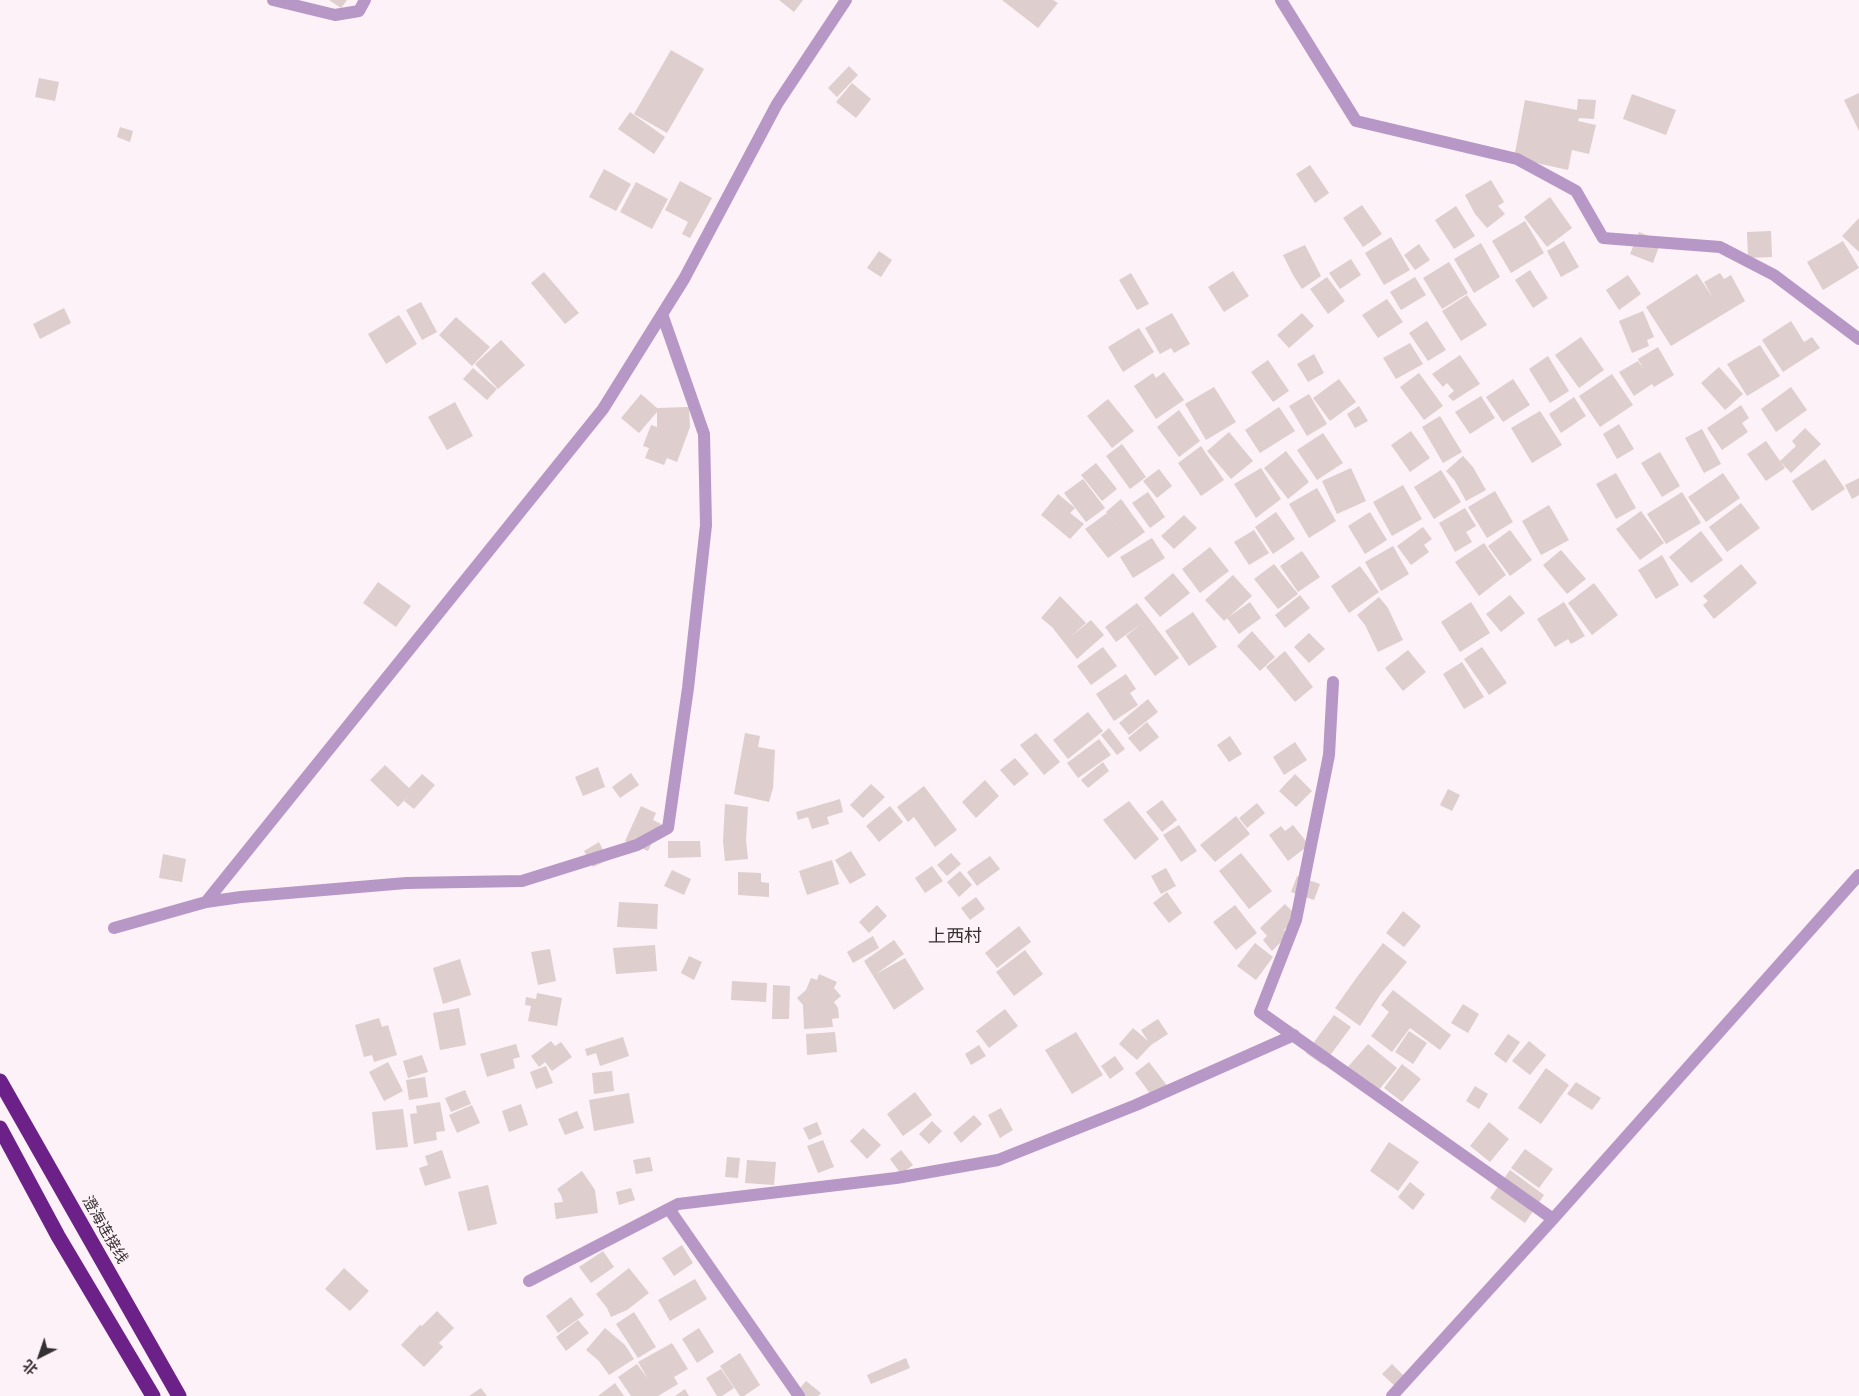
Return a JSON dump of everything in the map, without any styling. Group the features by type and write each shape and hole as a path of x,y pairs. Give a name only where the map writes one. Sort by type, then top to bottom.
{"highway":[{"name":"澄海连接线","path":"0,1081 179,1396"},
{"path":"0,1128 58,1236 153,1396"}],"street":[{"path":"273,0 335,15 359,11 365,0"},
{"path":"206,902 603,409 684,279 777,104 846,0"},
{"path":"1281,0 1356,121 1517,159 1576,191 1603,238 1720,247 1774,276 1859,339"},
{"path":"114,928 206,902 241,897 406,883 522,880 637,845 668,828 688,688 706,525 704,434 662,314"},
{"path":"1334,682 1329,755 1296,920 1260,1012 1553,1219"},
{"path":"1392,1396 1553,1219 1859,875"},
{"path":"529,1281 678,1204 896,1178 998,1160 1136,1105 1294,1036"},
{"path":"669,1208 799,1396"}],"building":[{"path":"329,0 347,0 341,8"},
{"path":"779,0 803,0 794,12"},
{"path":"1002,0 1053,0 1058,3 1038,28"},
{"path":"671,50 704,69 667,133 634,114"},
{"path":"849,66 858,75 837,97 828,88"},
{"path":"39,78 59,82 55,101 35,97"},
{"path":"852,83 871,99 856,118 836,102"},
{"path":"1859,93 1859,131 1844,100"},
{"path":"1632,94 1676,110 1666,135 1623,119"},
{"path":"1578,99 1596,100 1594,119 1579,118 1578,121 1596,125 1589,154 1572,150 1568,170 1514,158 1525,100 1577,110"},
{"path":"630,112 665,137 654,154 618,129"},
{"path":"120,127 133,131 130,142 117,137"},
{"path":"1310,165 1329,193 1315,203 1296,174"},
{"path":"604,169 631,184 616,211 589,197"},
{"path":"1491,180 1504,202 1498,206 1505,214 1487,228 1475,214 1465,195"},
{"path":"680,181 712,198 690,238 682,234 688,222 665,210"},
{"path":"636,182 668,199 652,229 620,212"},
{"path":"1550,197 1572,228 1547,247 1524,217"},
{"path":"1362,205 1382,234 1363,247 1343,218"},
{"path":"1456,206 1475,236 1454,249 1435,220"},
{"path":"1859,218 1859,252 1842,236"},
{"path":"1525,221 1544,253 1511,273 1492,241"},
{"path":"1771,231 1772,257 1748,258 1747,232"},
{"path":"1639,232 1661,241 1653,263 1630,254"},
{"path":"1391,237 1410,270 1384,285 1365,253"},
{"path":"1564,241 1579,267 1561,277 1547,251"},
{"path":"1843,241 1859,268 1823,290 1807,262"},
{"path":"1481,243 1500,277 1474,293 1454,259"},
{"path":"1419,244 1430,260 1415,270 1404,255"},
{"path":"1305,245 1321,276 1302,289 1283,255"},
{"path":"879,251 892,260 881,277 867,268"},
{"path":"1351,259 1361,275 1340,289 1329,273"},
{"path":"1449,262 1468,293 1442,309 1423,278"},
{"path":"1530,270 1548,298 1533,308 1515,280"},
{"path":"1233,271 1249,296 1224,312 1208,287"},
{"path":"544,272 579,313 565,324 531,283"},
{"path":"1131,273 1149,304 1137,310 1119,280"},
{"path":"1720,273 1724,279 1731,275 1745,301 1671,346 1646,307 1697,274 1713,298 1704,282"},
{"path":"1628,275 1641,294 1619,310 1606,290"},
{"path":"1327,277 1345,301 1328,314 1310,289"},
{"path":"1415,277 1426,295 1401,310 1390,292"},
{"path":"1467,295 1487,325 1461,341 1442,311"},
{"path":"1387,299 1403,322 1378,338 1362,315"},
{"path":"421,302 437,332 422,340 406,310"},
{"path":"64,308 71,323 40,339 33,324"},
{"path":"1643,311 1654,337 1647,340 1649,346 1632,353 1619,321"},
{"path":"1172,313 1190,344 1174,353 1171,348 1160,354 1145,328"},
{"path":"1302,313 1314,326 1289,348 1277,335"},
{"path":"399,315 417,344 386,364 368,334"},
{"path":"456,317 490,347 472,366 439,335"},
{"path":"1427,321 1446,350 1428,361 1409,333"},
{"path":"1791,321 1804,342 1812,337 1820,348 1783,372 1762,340"},
{"path":"1139,328 1154,352 1123,372 1108,347"},
{"path":"1581,337 1604,370 1579,388 1555,355"},
{"path":"501,340 525,365 498,389 475,364"},
{"path":"1410,343 1423,364 1396,379 1383,358"},
{"path":"1760,345 1780,376 1747,396 1727,364"},
{"path":"1658,347 1674,375 1654,387 1652,384 1634,396 1619,372 1638,361 1644,370 1638,359"},
{"path":"1314,354 1324,373 1308,382 1297,364"},
{"path":"1460,355 1480,384 1453,401 1448,396 1454,391 1447,383 1443,387 1432,374"},
{"path":"1548,356 1569,391 1550,403 1529,369"},
{"path":"1268,360 1289,391 1273,402 1251,372"},
{"path":"1719,367 1743,394 1725,410 1701,383"},
{"path":"473,368 497,389 487,400 463,379"},
{"path":"1164,372 1184,400 1156,419 1134,386 1153,373 1156,378"},
{"path":"1419,373 1443,406 1424,420 1400,387"},
{"path":"1612,374 1633,405 1600,427 1579,396"},
{"path":"1339,379 1356,402 1330,421 1313,398"},
{"path":"1513,379 1530,405 1503,422 1486,397"},
{"path":"1214,387 1236,422 1206,440 1185,404"},
{"path":"1791,387 1807,410 1776,432 1761,409"},
{"path":"641,394 657,408 689,407 690,427 677,462 667,458 664,465 645,458 649,448 643,446 651,425 657,427 657,412 639,433 621,418"},
{"path":"1309,394 1327,424 1307,436 1289,406"},
{"path":"1481,396 1495,418 1470,434 1455,412"},
{"path":"1574,397 1586,416 1561,433 1549,414"},
{"path":"1108,399 1134,431 1112,448 1087,416"},
{"path":"455,402 473,436 447,450 428,417"},
{"path":"1741,405 1749,418 1742,423 1748,432 1722,450 1707,428"},
{"path":"1359,406 1368,421 1355,428 1347,414"},
{"path":"1279,407 1295,431 1260,453 1245,430"},
{"path":"1179,410 1200,441 1179,457 1157,427"},
{"path":"1540,411 1562,445 1532,463 1511,428"},
{"path":"1440,416 1462,452 1443,463 1422,427"},
{"path":"1619,424 1634,449 1617,459 1603,434"},
{"path":"1805,428 1821,444 1791,473 1780,461 1796,446 1792,441"},
{"path":"1702,429 1721,464 1704,473 1685,438"},
{"path":"1411,431 1430,458 1410,472 1391,445"},
{"path":"1229,432 1253,461 1231,479 1207,451"},
{"path":"1323,433 1343,463 1317,480 1297,450"},
{"path":"1766,441 1785,468 1766,481 1747,454"},
{"path":"1122,444 1146,477 1130,489 1106,456"},
{"path":"1201,446 1224,480 1201,496 1178,463"},
{"path":"1286,451 1309,482 1288,499 1264,468"},
{"path":"1660,452 1680,486 1662,497 1641,463"},
{"path":"1463,456 1473,467 1486,490 1466,501 1455,481 1446,471"},
{"path":"1825,459 1845,489 1812,511 1792,481"},
{"path":"1096,463 1117,489 1102,501 1081,475"},
{"path":"1261,468 1281,499 1256,518 1234,484"},
{"path":"1351,468 1366,501 1337,514 1322,481"},
{"path":"1159,469 1172,486 1157,498 1143,481"},
{"path":"1441,470 1461,502 1434,519 1414,487"},
{"path":"1616,473 1636,508 1616,519 1596,484"},
{"path":"1723,473 1740,498 1706,522 1688,497"},
{"path":"1859,478 1859,495 1852,499 1845,485"},
{"path":"1083,479 1105,508 1086,522 1064,493"},
{"path":"1403,485 1422,519 1392,536 1373,502"},
{"path":"1317,488 1336,521 1309,538 1289,504"},
{"path":"1495,491 1513,522 1487,538 1468,507"},
{"path":"1148,492 1165,517 1150,528 1132,503"},
{"path":"1682,492 1701,523 1666,544 1647,514"},
{"path":"1058,494 1075,508 1070,513 1084,524 1070,539 1041,515"},
{"path":"1121,499 1145,532 1108,558 1085,529 1107,513"},
{"path":"1741,503 1760,528 1727,552 1709,527"},
{"path":"1549,505 1569,540 1541,555 1522,521"},
{"path":"1465,508 1476,526 1466,532 1472,542 1455,552 1439,523"},
{"path":"1641,511 1664,543 1640,560 1616,529"},
{"path":"1276,512 1295,539 1273,554 1255,527"},
{"path":"1370,512 1387,540 1365,554 1348,526"},
{"path":"1184,515 1197,528 1174,549 1161,536"},
{"path":"1423,527 1432,539 1424,545 1429,552 1411,565 1397,546"},
{"path":"1254,530 1269,553 1249,565 1234,542"},
{"path":"1510,530 1532,560 1510,576 1488,546"},
{"path":"1701,531 1723,560 1691,583 1669,557"},
{"path":"1152,538 1165,558 1133,578 1120,557"},
{"path":"1484,543 1506,575 1479,596 1455,562"},
{"path":"1393,546 1409,574 1381,591 1365,562"},
{"path":"1210,547 1229,571 1200,593 1182,569"},
{"path":"1561,550 1586,579 1567,594 1543,565"},
{"path":"1302,551 1320,577 1298,592 1280,566"},
{"path":"1662,555 1679,585 1656,599 1638,570"},
{"path":"1274,564 1298,594 1278,609 1254,579"},
{"path":"1741,564 1757,583 1714,619 1703,605 1708,601 1703,596"},
{"path":"1360,566 1379,592 1349,613 1331,586"},
{"path":"1173,573 1190,593 1160,617 1144,598"},
{"path":"1233,575 1252,596 1224,621 1205,600"},
{"path":"378,582 411,606 396,627 363,603"},
{"path":"1594,583 1618,615 1592,635 1568,603"},
{"path":"1300,595 1310,608 1285,628 1275,615"},
{"path":"1510,595 1525,613 1501,632 1486,614"},
{"path":"1060,596 1086,623 1068,639 1091,620 1104,635 1077,659 1052,627 1041,618"},
{"path":"1379,597 1388,608 1403,640 1378,652 1365,625 1357,615"},
{"path":"1250,602 1261,618 1239,634 1227,618"},
{"path":"1471,602 1490,633 1460,652 1441,622"},
{"path":"1564,602 1585,636 1571,644 1568,639 1555,647 1537,619"},
{"path":"1137,603 1179,658 1155,676 1126,636 1141,624 1116,642 1105,627"},
{"path":"1193,612 1217,647 1189,666 1165,631"},
{"path":"1252,631 1275,657 1260,671 1237,646"},
{"path":"1309,633 1325,649 1309,663 1294,647"},
{"path":"1103,647 1117,666 1091,685 1077,666"},
{"path":"1482,647 1507,683 1489,695 1464,659"},
{"path":"1408,650 1426,672 1403,691 1385,668"},
{"path":"1285,651 1313,687 1295,702 1266,667"},
{"path":"1462,662 1484,697 1464,709 1443,674"},
{"path":"1126,674 1136,689 1130,693 1138,705 1114,721 1096,694"},
{"path":"1148,699 1158,712 1129,735 1119,723"},
{"path":"1088,712 1103,731 1068,759 1053,740"},
{"path":"1147,722 1159,737 1140,752 1128,738"},
{"path":"1109,728 1125,749 1117,755 1101,735"},
{"path":"745,733 760,736 758,747 775,750 773,788 769,802 734,794"},
{"path":"1036,733 1060,762 1044,775 1020,745"},
{"path":"1230,736 1242,754 1229,762 1217,745"},
{"path":"1099,739 1111,755 1078,778 1067,763"},
{"path":"1295,742 1307,760 1284,775 1273,757"},
{"path":"1015,758 1029,774 1014,786 1000,770"},
{"path":"1103,762 1109,771 1088,788 1081,780"},
{"path":"385,765 409,788 422,774 435,785 414,809 404,801 412,792 398,807 370,780"},
{"path":"598,767 605,787 583,796 575,777"},
{"path":"631,773 639,785 620,798 612,787"},
{"path":"1295,774 1312,791 1296,807 1279,791"},
{"path":"985,780 999,796 976,818 962,802"},
{"path":"871,784 885,797 863,818 850,805"},
{"path":"924,786 957,830 935,847 914,817 908,822 897,807"},
{"path":"1448,789 1460,795 1452,811 1440,805"},
{"path":"840,799 843,812 827,817 829,824 812,829 808,817 798,820 796,812"},
{"path":"1162,800 1177,820 1162,832 1146,812"},
{"path":"1129,801 1159,839 1135,860 1103,820"},
{"path":"1257,803 1265,813 1247,828 1239,818"},
{"path":"725,804 748,807 746,840 748,859 725,861 723,841"},
{"path":"641,806 656,813 653,820 661,824 648,851 625,841"},
{"path":"890,806 903,822 879,842 866,826"},
{"path":"1236,816 1250,834 1215,862 1200,845"},
{"path":"1179,825 1197,851 1181,862 1163,835"},
{"path":"1293,825 1309,845 1288,861 1269,835 1281,826 1285,831"},
{"path":"668,841 700,841 701,857 668,858"},
{"path":"599,842 608,860 593,867 584,851"},
{"path":"851,851 866,875 850,884 835,860"},
{"path":"951,853 961,864 947,876 937,865"},
{"path":"1241,853 1272,891 1249,909 1219,871"},
{"path":"163,854 186,859 182,882 159,878"},
{"path":"990,856 1000,869 977,886 967,872"},
{"path":"832,860 839,884 807,895 799,871"},
{"path":"932,866 943,881 925,893 915,878"},
{"path":"1166,868 1176,886 1161,894 1151,876"},
{"path":"672,870 691,879 684,895 664,886"},
{"path":"960,871 972,885 959,897 947,882"},
{"path":"738,872 761,873 761,882 769,883 769,897 738,895"},
{"path":"1297,876 1320,884 1314,900 1291,892"},
{"path":"1167,892 1182,913 1169,923 1153,903"},
{"path":"976,897 985,909 970,920 961,908"},
{"path":"619,902 658,904 657,929 617,927"},
{"path":"1285,904 1298,917 1284,930 1288,935 1272,951 1263,940 1267,936 1260,928"},
{"path":"877,905 887,916 869,933 859,922"},
{"path":"1235,905 1257,933 1236,950 1213,922"},
{"path":"1403,911 1421,926 1404,947 1386,933"},
{"path":"1019,926 1031,942 997,968 985,953"},
{"path":"873,936 879,948 853,963 847,952"},
{"path":"894,940 904,954 876,974 905,958 924,989 894,1010 864,961"},
{"path":"1255,943 1273,957 1256,980 1237,966"},
{"path":"1383,943 1407,962 1380,995 1360,1026 1335,1008"},
{"path":"655,945 657,971 616,974 613,948"},
{"path":"550,949 556,981 538,985 531,952"},
{"path":"1025,950 1043,974 1014,996 996,972"},
{"path":"689,956 702,962 694,980 681,973"},
{"path":"460,959 471,995 443,1004 433,968"},
{"path":"819,974 837,982 834,988 841,996 834,1002 838,1008 839,1018 832,1019 833,1027 804,1029 803,1005 797,998 806,990 811,978 817,980"},
{"path":"732,981 767,983 766,1002 731,1000"},
{"path":"773,985 790,986 789,1019 772,1019"},
{"path":"1393,990 1451,1035 1440,1050 1410,1028 1392,1052 1371,1036 1389,1012 1381,1005"},
{"path":"537,993 562,998 557,1026 528,1021 531,1006 525,1005 526,997 536,999"},
{"path":"1463,1004 1479,1014 1468,1033 1451,1023"},
{"path":"459,1008 466,1045 440,1050 433,1013"},
{"path":"1005,1009 1018,1026 989,1048 976,1031"},
{"path":"1334,1015 1351,1027 1323,1065 1306,1053"},
{"path":"379,1018 382,1027 388,1025 397,1055 374,1062 372,1055 364,1057 355,1025"},
{"path":"1158,1019 1168,1034 1151,1045 1137,1060 1119,1044 1133,1028 1148,1041 1141,1030"},
{"path":"1409,1031 1427,1043 1413,1064 1395,1052"},
{"path":"835,1032 837,1052 807,1055 806,1034"},
{"path":"1076,1032 1103,1075 1072,1094 1045,1050"},
{"path":"1508,1034 1520,1042 1506,1063 1494,1054"},
{"path":"623,1037 629,1056 600,1066 596,1053 587,1056 585,1049"},
{"path":"551,1041 555,1046 561,1042 572,1057 552,1071 545,1062 539,1067 531,1056"},
{"path":"1529,1041 1546,1055 1530,1075 1512,1061"},
{"path":"516,1044 520,1057 513,1059 515,1068 487,1077 480,1054"},
{"path":"1368,1044 1397,1068 1377,1092 1347,1068"},
{"path":"979,1045 986,1056 971,1065 965,1054"},
{"path":"422,1055 428,1072 408,1078 403,1061"},
{"path":"1115,1056 1124,1069 1110,1079 1101,1066"},
{"path":"388,1062 403,1091 384,1101 369,1072"},
{"path":"1149,1062 1172,1092 1157,1103 1135,1073"},
{"path":"1402,1064 1421,1079 1402,1102 1384,1088"},
{"path":"546,1066 553,1083 536,1089 530,1072"},
{"path":"1546,1068 1569,1085 1541,1124 1518,1108"},
{"path":"612,1071 614,1091 594,1094 592,1073"},
{"path":"425,1077 428,1097 409,1100 406,1080"},
{"path":"1576,1082 1601,1098 1592,1110 1567,1094"},
{"path":"1475,1086 1488,1094 1479,1109 1466,1101"},
{"path":"465,1090 471,1104 451,1112 445,1098"},
{"path":"915,1092 932,1115 903,1136 887,1114"},
{"path":"629,1093 634,1123 594,1131 589,1100"},
{"path":"440,1102 445,1131 436,1132 437,1140 414,1144 410,1114 417,1113 416,1106"},
{"path":"521,1104 528,1125 509,1132 502,1111"},
{"path":"472,1105 480,1123 457,1133 449,1115"},
{"path":"1001,1108 1013,1130 1000,1138 988,1115"},
{"path":"403,1109 408,1147 376,1150 372,1112"},
{"path":"577,1111 584,1128 565,1135 558,1119"},
{"path":"974,1115 982,1124 961,1143 953,1133"},
{"path":"932,1121 942,1131 929,1144 919,1134"},
{"path":"817,1122 822,1134 809,1140 803,1128"},
{"path":"1489,1122 1509,1139 1490,1162 1470,1146"},
{"path":"863,1128 881,1145 867,1159 850,1141"},
{"path":"823,1140 834,1167 818,1173 807,1146"},
{"path":"1389,1142 1419,1162 1398,1191 1370,1171"},
{"path":"1525,1149 1553,1169 1539,1188 1511,1168"},
{"path":"442,1150 451,1178 425,1186 419,1168 428,1165 425,1156"},
{"path":"901,1150 913,1165 901,1174 890,1159"},
{"path":"650,1157 653,1171 636,1174 633,1160"},
{"path":"727,1157 740,1158 738,1178 725,1177"},
{"path":"747,1160 776,1162 774,1185 745,1183"},
{"path":"1510,1170 1544,1195 1525,1223 1490,1198"},
{"path":"582,1171 595,1190 598,1213 556,1219 554,1203 563,1202 557,1189"},
{"path":"1410,1182 1425,1194 1413,1210 1398,1197"},
{"path":"488,1185 497,1224 468,1231 458,1192"},
{"path":"631,1188 635,1200 619,1205 616,1192"},
{"path":"682,1245 693,1263 674,1276 662,1258"},
{"path":"603,1251 614,1267 591,1283 579,1267"},
{"path":"344,1268 369,1291 350,1311 325,1289"},
{"path":"629,1268 649,1293 627,1310 611,1317 607,1308 596,1294"},
{"path":"695,1279 707,1299 670,1321 658,1300"},
{"path":"571,1297 584,1315 558,1333 546,1316"},
{"path":"437,1311 454,1328 439,1343 443,1347 424,1367 401,1345"},
{"path":"634,1312 656,1347 638,1358 616,1324"},
{"path":"578,1320 589,1333 566,1351 556,1337"},
{"path":"605,1328 625,1345 634,1359 609,1375 599,1361 586,1350"},
{"path":"699,1328 714,1352 697,1363 682,1339"},
{"path":"672,1343 688,1369 674,1377 678,1384 658,1396 631,1396 618,1377 637,1364 648,1379 638,1362"},
{"path":"740,1353 760,1385 744,1396 740,1396 720,1366"},
{"path":"906,1358 910,1368 871,1384 867,1375"},
{"path":"1392,1364 1406,1378 1397,1388 1382,1374"},
{"path":"721,1369 734,1388 722,1396 717,1396 706,1378"},
{"path":"806,1381 821,1393 818,1396 793,1396"},
{"path":"615,1383 624,1396 598,1396"},
{"path":"481,1388 487,1396 469,1396"},
{"path":"685,1389 689,1396 675,1396"}],"district":[{"name":"上西村","path":"955,937"}]}
